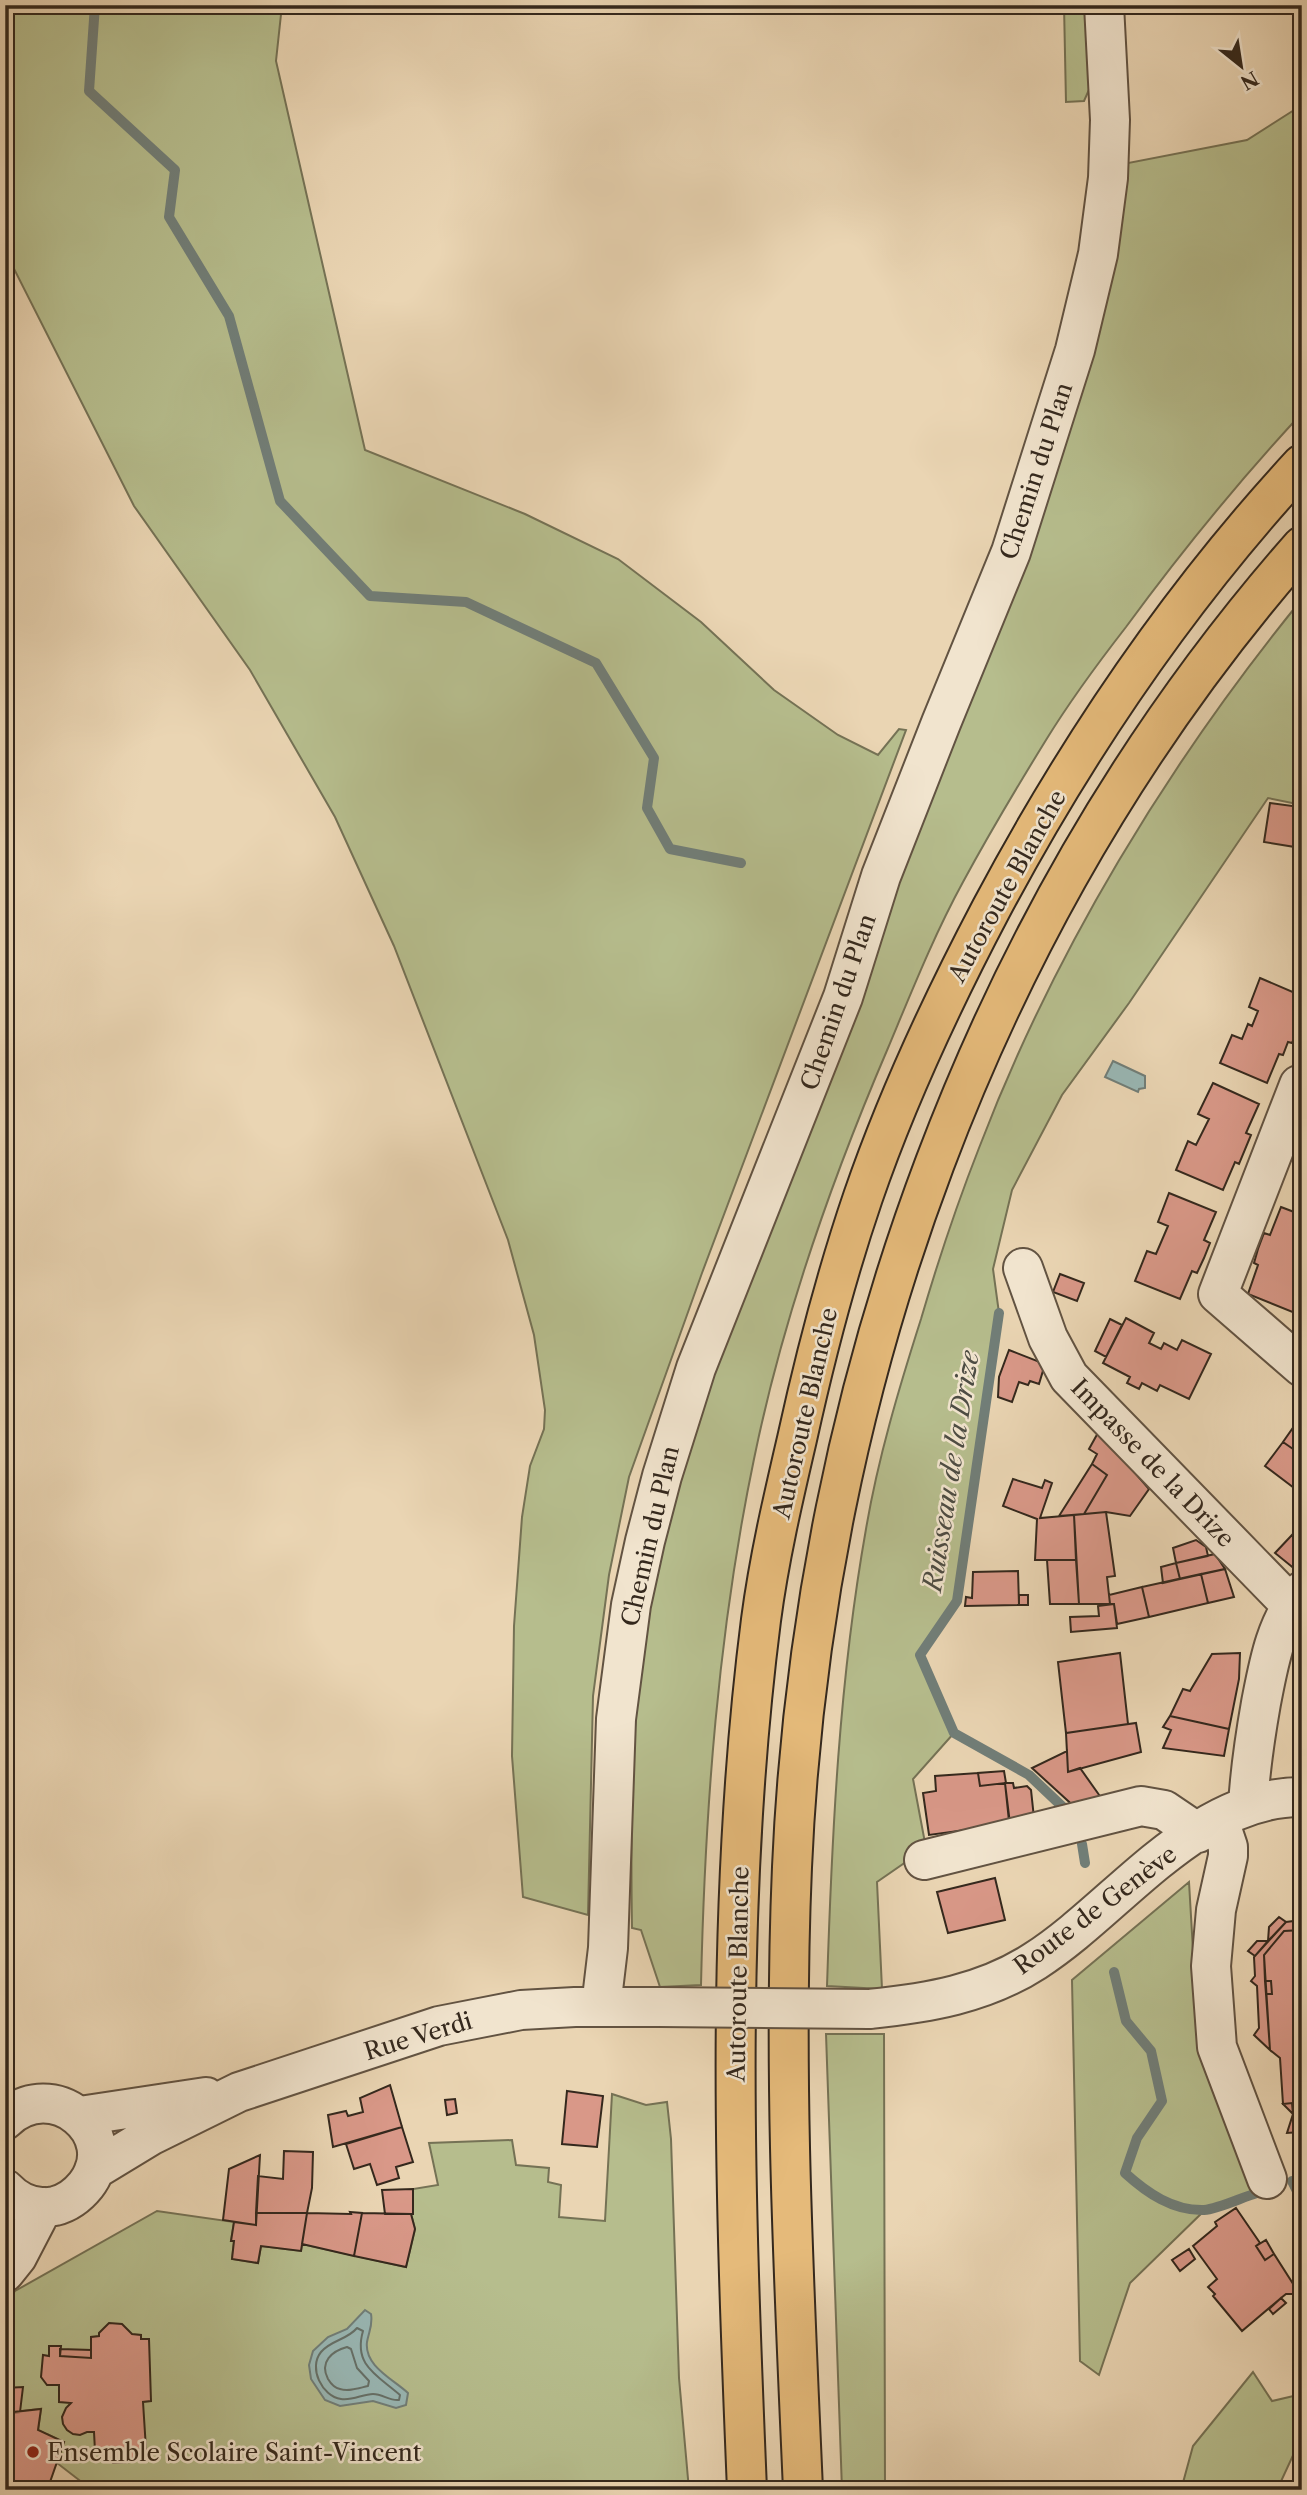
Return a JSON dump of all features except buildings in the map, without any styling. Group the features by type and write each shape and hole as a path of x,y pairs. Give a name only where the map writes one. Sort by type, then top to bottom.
{"highway":[{"name":"Autoroute Blanche","path":"747,2490 734,2077 739,1877 749,1730 762,1614 783,1500 820,1339 863,1197 904,1093 942,1002 1029,838 1098,729 1176,615 1219,559 1302,464"},
{"name":"Autoroute Blanche","path":"803,2490 788,2064 792,1865 816,1619 834,1509 871,1354 916,1210 953,1116 1031,944 1079,857 1173,711 1220,647 1302,546"}],"street":[{"name":"Chemin du Plan","path":"601,2007 608,1948 616,1719 631,1605 645,1541 677,1424 696,1368 839,1009 886,863 1011,552 1075,350 1098,254 1108,178 1110,120 1104,5"},
{"path":"1302,1086 1299,1085 1218,1294 1302,1367"},
{"name":"Impasse de la Drize","path":"1023,1268 1048,1338 1069,1377 1296,1598"},
{"path":"1267,2179 1217,2047 1211,1966 1216,1910 1228,1856 1222,1819 1250,1764 1276,1635 1296,1598"},
{"name":"Route de Genève","path":"660,2007 869,2009 954,1997 1017,1972 1052,1949 1121,1892 1222,1819 1281,1798 1302,1797"},
{"name":"Route de Genève","path":"924,1860 1141,1806 1222,1819"},
{"name":"Rue Verdi","path":"94,2170 150,2136 239,2092 439,2026 522,2010 660,2007"},
{"name":"Rue Verdi","path":"80,2116 239,2092"},
{"path":"5,2120 17,2110 29,2105 43,2103 68,2109 80,2116 93,2136 96,2147 94,2170 90,2180 75,2197 65,2203 43,2207 20,2201 5,2189"},
{"path":"5,2272 43,2207"}],"green space":[{"path":"5,5 282,5 276,61 365,450 525,514 618,559 701,622 774,690 838,735 878,755 899,729 906,730 702,1273 629,1477 609,1575 593,1696 588,1915 523,1897 512,1756 514,1626 522,1517 530,1466 544,1429 545,1410 534,1335 508,1240 394,946 335,817 250,670 134,506 5,251"},
{"path":"1064,5 1093,5 1096,74 1084,101 1066,102"},
{"path":"1302,105 1302,413 1189,544 1055,725 952,902 867,1098 810,1250 779,1354 754,1459 722,1655 710,1787 701,1985 660,1987 641,1930 632,1928 632,1780 639,1682 652,1584 663,1536 713,1367 1112,266 1128,163 1247,140"},
{"path":"1302,599 1302,805 1268,798 1129,1003 1062,1095 1012,1190 993,1269 999,1313 957,1601 920,1655 954,1733 913,1779 926,1848 877,1882 882,1989 827,1986 838,1757 857,1586 883,1450 948,1233 1009,1075 1042,1002 1079,931 1161,792 1253,661"},
{"path":"1189,1882 1197,2019 1257,2193 1205,2210 1130,2283 1099,2375 1080,2361 1072,1980"},
{"path":"826,2034 884,2034 885,2490 842,2490"},
{"path":"612,2094 646,2105 667,2102 671,2139 679,2378 689,2490 92,2490 57,2463 64,2442 38,2430 41,2409 5,2413 5,2305 15,2291 157,2211 234,2222 232,2259 258,2263 261,2246 301,2251 302,2244 406,2267 415,2229 411,2214 413,2189 438,2185 429,2143 512,2140 516,2165 549,2168 548,2182 561,2185 559,2217 605,2221"},
{"path":"1253,2372 1272,2401 1302,2394 1302,2436 1277,2490 1181,2490 1193,2446"}],"water":[{"path":"1113,1061 1145,1076 1145,1088 1139,1089 1138,1092 1105,1077"},
{"path":"365,2310 371,2314 367,2342 370,2358 381,2371 408,2393 406,2405 396,2408 373,2401 340,2406 325,2400 311,2379 309,2365 313,2351 328,2337 347,2329"}],"waterway":[{"name":"Ruisseau de la Drize","path":"95,5 89,91 175,170 169,217 229,316 280,501 370,596 466,602 596,663 654,758 647,808 670,849 741,863"},
{"name":"Ruisseau de la Drize","path":"999,1313 957,1601 920,1655 954,1733 1029,1775 1067,1811"},
{"path":"1082,1844 1085,1863"},
{"name":"Ruisseau de la Drize","path":"1114,1972 1126,2021 1151,2051 1162,2101 1137,2138 1125,2173 1161,2199 1193,2210 1216,2207 1257,2193"},
{"name":"Ruisseau de la Drize","path":"1292,2181 1302,2201"}],"place":[{"name":"Ensemble Scolaire Saint-Vincent","path":"33,2452"}]}
